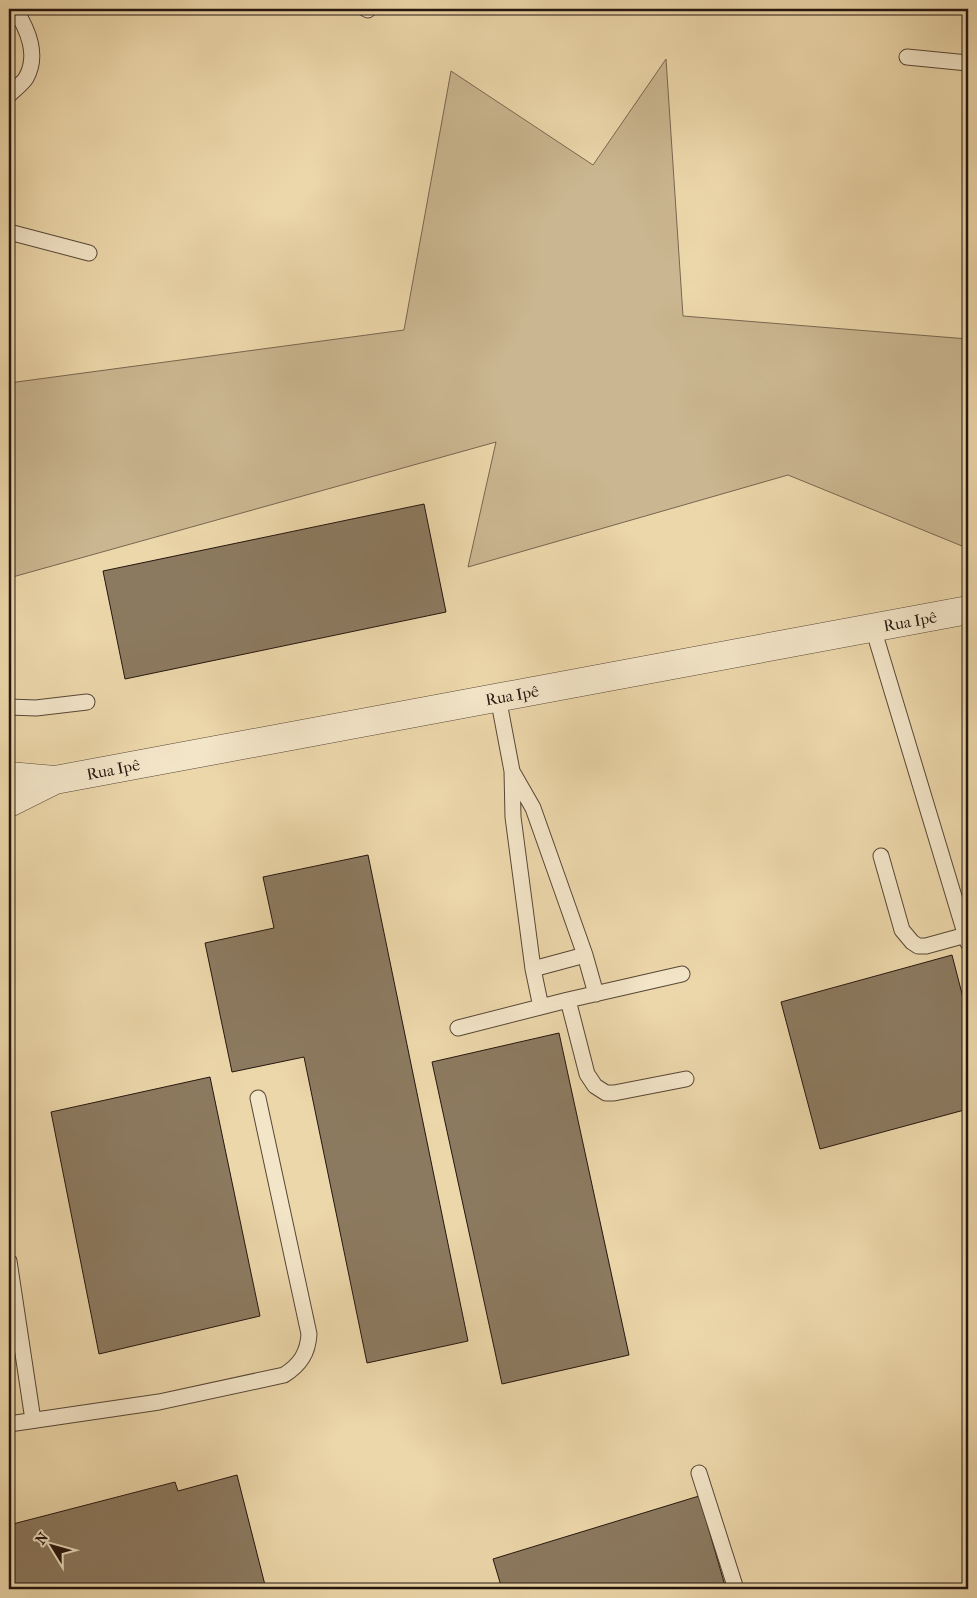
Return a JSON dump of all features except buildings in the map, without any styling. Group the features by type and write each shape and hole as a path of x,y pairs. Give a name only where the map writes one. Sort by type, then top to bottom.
{"street":[{"name":"Rua Ipê","path":"9,776 55,780 968,610"},
{"name":"Rua Ipê","path":"9,803 55,780"}],"lane":[{"path":"9,95 26,79 34,53 24,24 15,9"},
{"path":"907,58 968,63"},
{"path":"9,232 89,253"},
{"path":"873,628 967,939 926,946 918,946 912,942 902,930 881,856"},
{"path":"498,697 512,771 513,817 533,969 541,1007"},
{"path":"9,707 36,708 87,702"},
{"path":"512,771 532,808 585,955 596,994"},
{"path":"533,969 585,955"},
{"path":"458,1028 682,974"},
{"path":"568,1000 587,1074 595,1086 606,1093 614,1093 686,1079"},
{"path":"9,1424 159,1402 284,1375 296,1367 308,1346 309,1334 258,1098"},
{"path":"9,1261 33,1420"},
{"path":"699,1473 736,1589"}],"shaded area":[{"path":"666,59 683,316 968,339 968,545 962,546 788,475 468,567 496,442 9,578 9,383 404,330 451,71 593,165"}]}
